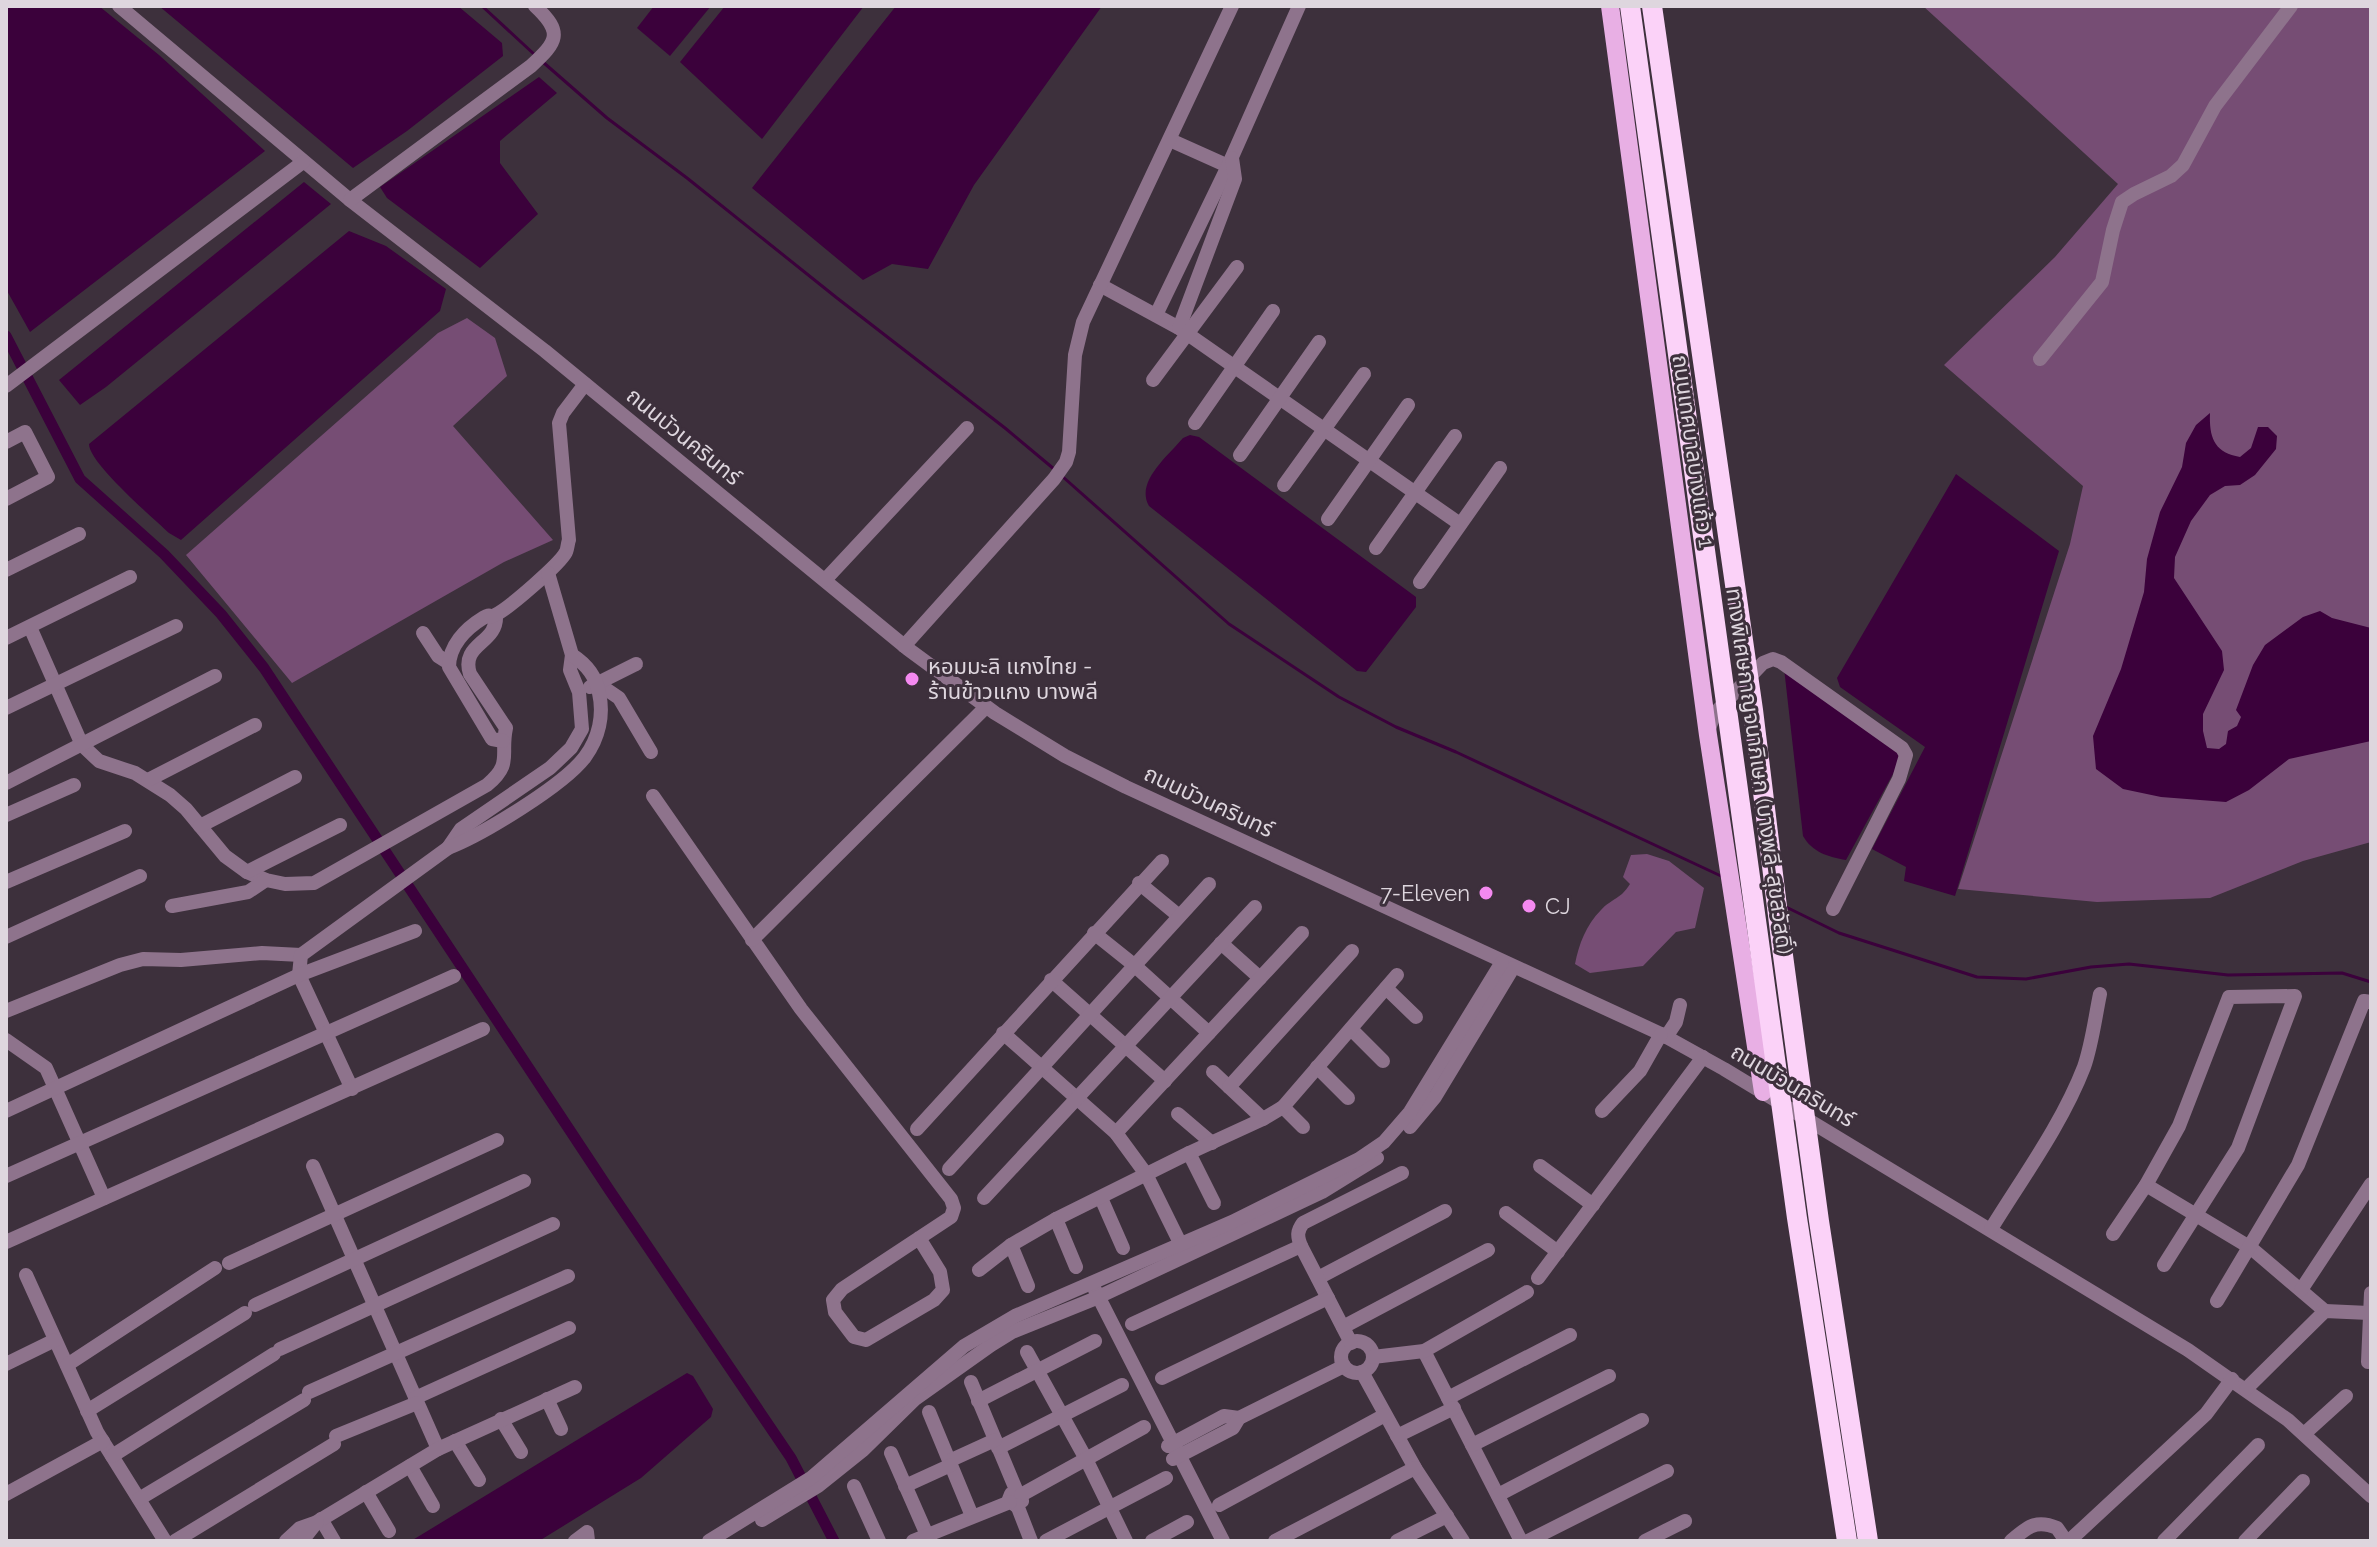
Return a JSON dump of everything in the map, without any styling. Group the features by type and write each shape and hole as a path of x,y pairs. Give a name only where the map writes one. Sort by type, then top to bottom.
{"highway":[{"name":"ทางพิเศษกาญจนาภิเษก (บางพลี-สุขสวัสดิ์)","path":"1630,6 1797,1218 1847,1541"},
{"name":"ทางพิเศษกาญจนาภิเษก (บางพลี-สุขสวัสดิ์)","path":"1652,6 1753,710 1817,1206 1868,1541"}],"main road":[{"name":"ถนนเทศบาลบางแก้ว 1","path":"1610,6 1708,735 1763,1092"}],"street":[{"name":"ถนนบัวนครินทร์","path":"119,6 303,162 472,292 904,646 986,707 1065,756 1126,787 1664,1036 1703,1057 2188,1350 2246,1389 2304,1434 2371,1496"},
{"path":"350,200 531,66 550,47 555,35 550,21 535,6"},
{"path":"904,646 1066,462 1078,337 1232,6"},
{"path":"1156,315 1230,162 1299,6"},
{"path":"2040,359 2102,282 2122,202 2171,176 2183,165 2215,106 2291,6"},
{"path":"1170,140 1230,162"},
{"path":"8,385 303,162"},
{"path":"1183,331 1235,179 1230,162"},
{"path":"1153,380 1183,331 1237,267"},
{"path":"1100,285 1183,331 1460,524"},
{"path":"1195,423 1273,311"},
{"path":"1240,455 1319,342"},
{"path":"1284,485 1364,374"},
{"path":"503,741 492,739 449,667 449,656 464,635 485,617 496,615 548,573 566,552 569,540 559,423 585,384"},
{"path":"1328,519 1408,405"},
{"path":"825,580 967,428"},
{"path":"6,442 25,432 48,477 6,499"},
{"path":"1376,548 1455,436"},
{"path":"1420,582 1500,468"},
{"path":"6,570 79,534"},
{"path":"6,1011 120,965 143,959 181,960 262,953 301,955 424,867 448,848 461,829 550,768 571,748 582,729 579,692 570,670 572,655 548,573"},
{"path":"6,638 130,577"},
{"path":"30,627 82,745 99,761 148,780 186,809 225,856 247,872 285,884 314,883 498,776 506,756 503,741 506,728 470,674 467,664 468,655 494,630 496,615"},
{"path":"6,708 176,626"},
{"path":"423,633 438,656 449,663"},
{"path":"464,635 477,647"},
{"path":"448,848 469,840 560,781 585,757 598,733 602,708 597,683 584,663 572,655"},
{"path":"1708,735 1715,713 1763,663 1773,659 1902,748 1906,755 1899,779 1833,909"},
{"path":"579,692 636,664"},
{"path":"6,783 215,676"},
{"path":"597,683 619,698 651,752"},
{"path":"752,940 986,707"},
{"path":"148,780 255,725"},
{"path":"550,768 560,781"},
{"path":"200,826 295,777"},
{"path":"6,815 74,785"},
{"path":"653,796 801,1009 951,1199 954,1208 951,1217 919,1238 842,1289 833,1300 835,1312 854,1337 866,1340 934,1300 943,1290 940,1272 919,1238"},
{"path":"247,872 340,825"},
{"path":"8,876 125,831"},
{"path":"917,1129 1162,861"},
{"path":"6,937 140,876"},
{"path":"172,906 248,892 266,880"},
{"path":"1139,883 1179,916"},
{"path":"949,1169 1209,884"},
{"path":"984,1198 1255,907"},
{"path":"6,1111 299,975 415,931"},
{"path":"1094,933 1209,1033"},
{"path":"1116,1133 1302,933"},
{"path":"1221,943 1260,978"},
{"path":"1229,1087 1352,951"},
{"path":"301,955 299,975 352,1089"},
{"path":"967,1352 1096,1298 1359,1159 1384,1142 1410,1112 1507,965"},
{"path":"979,1270 1011,1245 1056,1219 1283,1107 1397,975"},
{"path":"6,1176 454,976"},
{"path":"1051,980 1165,1081"},
{"path":"1386,988 1416,1017"},
{"path":"1991,1229 2058,1120 2080,1075 2100,994"},
{"path":"2113,1234 2146,1185 2179,1126 2229,997 2295,996 2238,1148 2164,1265"},
{"path":"2217,1301 2298,1165 2364,1001 2371,1002"},
{"path":"1602,1111 1640,1071 1676,1022 1680,1005"},
{"path":"6,1242 483,1029"},
{"path":"1351,1029 1383,1061"},
{"path":"1003,1033 1116,1133 1146,1174 1183,1250"},
{"path":"6,1040 46,1068 104,1198"},
{"path":"1538,1278 1703,1057"},
{"path":"1317,1067 1348,1098"},
{"path":"1213,1072 1263,1119"},
{"path":"1283,1107 1303,1127"},
{"path":"1178,1114 1212,1143"},
{"path":"67,1365 222,1266 497,1140"},
{"path":"1189,1153 1214,1203"},
{"path":"313,1166 438,1449"},
{"path":"1540,1166 1593,1205"},
{"path":"1351,1343 1297,1237 1303,1223 1402,1173"},
{"path":"87,1411 250,1309 524,1181"},
{"path":"2301,1290 2371,1184"},
{"path":"2146,1185 2251,1248 2325,1311 2369,1313"},
{"path":"1101,1198 1123,1248"},
{"path":"1318,1278 1445,1211"},
{"path":"1506,1213 1558,1252"},
{"path":"1056,1219 1076,1267"},
{"path":"112,1456 277,1352 553,1224"},
{"path":"1011,1245 1028,1286"},
{"path":"1132,1324 1301,1246"},
{"path":"727,1541 815,1482 900,1399 1015,1316 1089,1283 1183,1250"},
{"path":"1343,1327 1488,1250"},
{"path":"26,1275 87,1411 165,1541"},
{"path":"139,1499 306,1396 568,1276"},
{"path":"1089,1283 1173,1451 1223,1541"},
{"path":"1373,1357 1424,1351 1527,1292"},
{"path":"2368,1362 2371,1293"},
{"path":"1162,1378 1328,1298"},
{"path":"2246,1389 2325,1311"},
{"path":"175,1541 335,1440 569,1328"},
{"path":"1397,1436 1570,1335"},
{"path":"6,1364 55,1340"},
{"path":"978,1401 1095,1341"},
{"path":"1357,1341 1368,1346 1373,1357 1370,1367 1362,1372 1353,1373 1344,1366 1342,1353 1351,1343 1357,1341"},
{"path":"1424,1351 1521,1541"},
{"path":"1027,1352 1086,1459 1126,1541"},
{"path":"1173,1451 1224,1416 1239,1418 1344,1366"},
{"path":"1362,1372 1415,1468 1463,1541"},
{"path":"1472,1445 1609,1376"},
{"path":"2011,1541 2036,1523 2057,1528 2068,1541 2206,1414 2232,1379"},
{"path":"971,1382 1031,1541"},
{"path":"905,1486 1122,1385"},
{"path":"286,1541 300,1528 319,1520 438,1449 575,1387"},
{"path":"2304,1434 2346,1396"},
{"path":"547,1399 561,1429"},
{"path":"929,1412 972,1516"},
{"path":"1219,1505 1385,1415"},
{"path":"501,1419 521,1452"},
{"path":"1498,1495 1642,1420"},
{"path":"891,1453 928,1537 1016,1498 1144,1427"},
{"path":"6,1494 103,1441"},
{"path":"455,1441 479,1480"},
{"path":"2164,1541 2258,1445"},
{"path":"1173,1451 1213,1541"},
{"path":"410,1466 433,1506"},
{"path":"1275,1541 1415,1468"},
{"path":"1528,1541 1667,1471"},
{"path":"1046,1541 1166,1478"},
{"path":"2245,1541 2303,1481"},
{"path":"854,1486 879,1541"},
{"path":"366,1492 389,1531"},
{"path":"709,1541 786,1501"},
{"path":"1397,1541 1447,1516"},
{"path":"302,1541 319,1520"},
{"path":"319,1520 334,1541"},
{"path":"1645,1541 1685,1521"},
{"path":"1152,1541 1187,1522"},
{"path":"575,1541 587,1532 588,1541"}],"shaded area":[{"path":"6,6 99,6 159,55 265,151 30,332 6,289"},
{"path":"159,6 458,6 502,43 503,56 407,131 353,168"},
{"path":"654,6 711,6 670,56 637,28"},
{"path":"725,6 864,6 762,139 680,62"},
{"path":"896,6 1102,6 974,185 928,269 892,264 863,280 752,188"},
{"path":"1923,6 2371,6 2371,842 2303,861 2210,898 2097,902 1958,889 2070,544 2083,486 1944,365 2055,257 2118,184"},
{"path":"539,77 557,93 500,141 500,163 538,214 480,268 387,198 380,187"},
{"path":"304,182 331,204 80,405 59,380"},
{"path":"349,231 386,246 446,289 440,311 181,540 169,533 110,476 99,464 89,444"},
{"path":"467,318 495,338 507,376 453,426 553,540 504,562 292,683 186,555 438,333"},
{"path":"2210,413 2215,442 2231,455 2240,457 2251,448 2258,427 2268,427 2277,436 2276,449 2255,475 2240,485 2225,486 2210,495 2191,521 2175,557 2174,578 2222,651 2224,670 2203,714 2207,748 2219,749 2226,744 2228,731 2237,726 2241,717 2236,710 2253,665 2265,645 2303,617 2320,611 2332,618 2371,628 2371,741 2289,759 2249,790 2226,802 2161,797 2123,789 2096,769 2093,736 2121,669 2144,592 2147,559 2160,512 2182,467 2186,443 2196,425"},
{"path":"1190,435 1199,437 1416,597 1416,607 1366,672 1357,671 1149,506 1146,488 1155,470 1183,438"},
{"path":"1956,474 2059,551 1955,896 1904,881 1906,867 1872,849 1925,747 1840,687 1837,678"},
{"path":"1784,668 1897,749 1900,761 1846,860 1821,853 1803,836"},
{"path":"1647,854 1669,861 1704,888 1695,928 1676,932 1643,966 1590,973 1575,964 1584,935 1605,906 1630,884 1623,877 1631,855"},
{"path":"687,1373 693,1376 713,1409 711,1417 641,1478 539,1541 411,1541"}],"waterway":[{"path":"482,6 535,55"},
{"path":"544,63 607,118 1054,469"},
{"path":"6,336 80,479 164,554 221,614 264,668 610,1191 791,1458 834,1541"},
{"path":"1063,477 1229,624 1339,697 1396,727 1721,876"},
{"path":"1786,907 1839,933 1977,977 2026,979 2091,967 2129,964 2228,975 2342,973 2371,982"}],"place":[{"name":"หอมมะลิ เเกงไทย - ร้านข้าวแกง บางพลี","path":"912,679"},
{"name":"7-Eleven","path":"1486,893"},
{"name":"CJ","path":"1529,906"}]}
